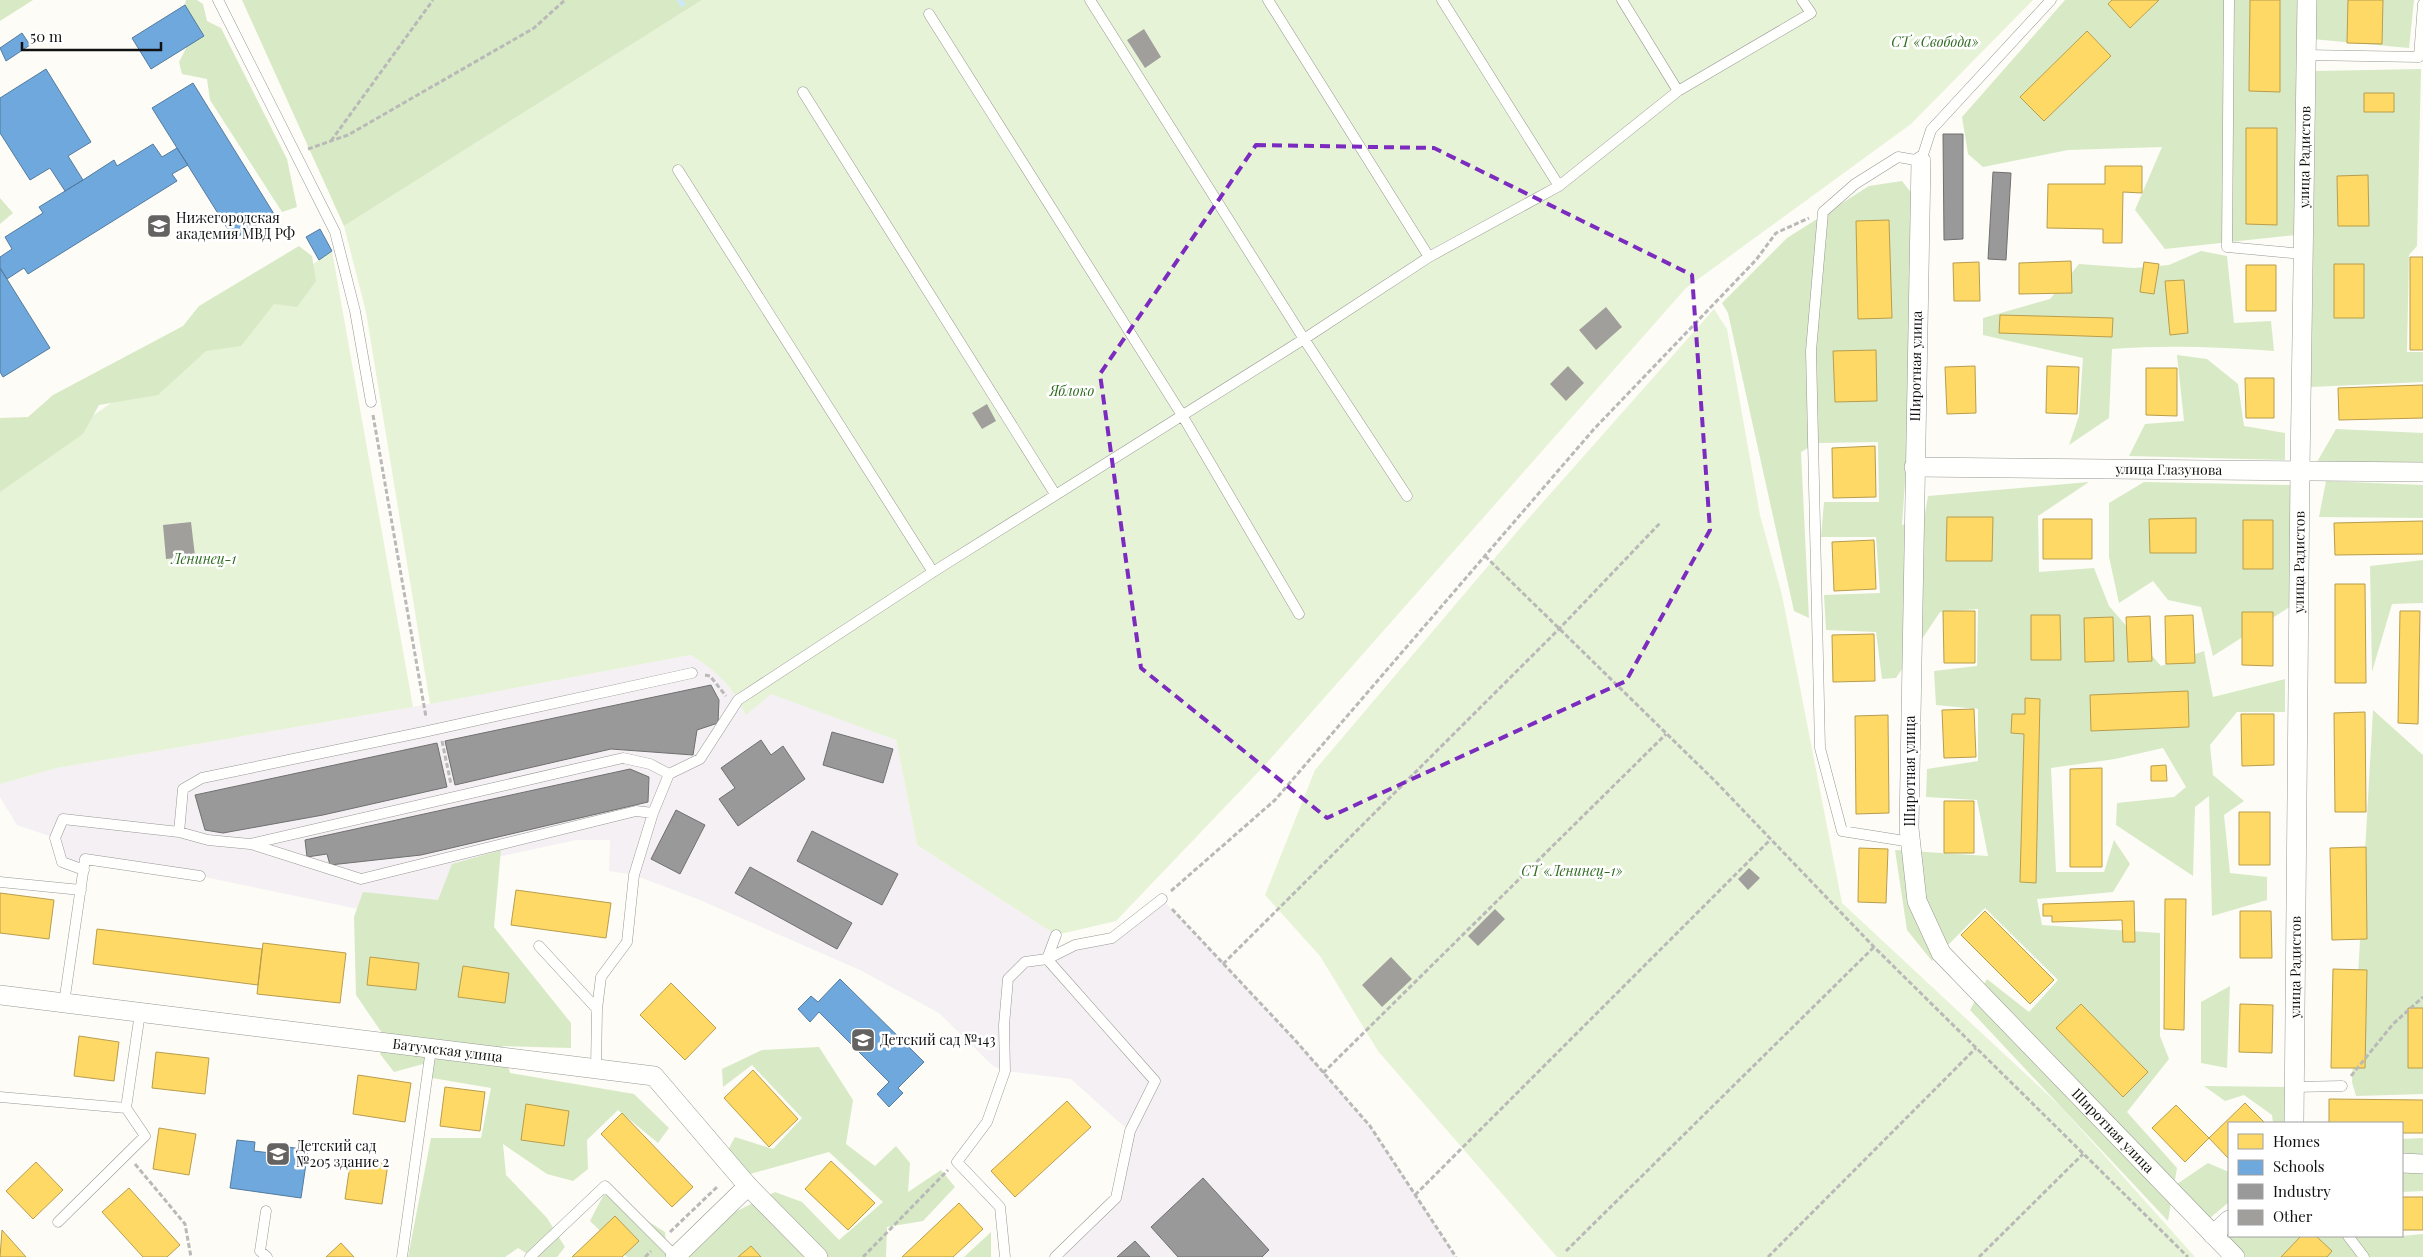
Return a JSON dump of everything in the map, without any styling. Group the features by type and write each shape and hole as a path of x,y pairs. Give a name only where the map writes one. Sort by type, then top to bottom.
{"street":[{"name":"улица Радистов","path":"2294,1122 2300,470 2307,0"},
{"name":"Широтная улица","path":"1921,161 1914,467 1911,842 1916,901 1941,953 2235,1257"},
{"name":"улица Глазунова","path":"1914,467 2423,472"},
{"name":"Батумская улица","path":"0,995 654,1076 748,1186 818,1257"},
{"path":"2403,1163 2423,1164"},
{"path":"675,1257 748,1186"},
{"path":"2214,1235 2228,1221"}],"lane":[{"path":"218,0 336,232 355,311 371,402"},
{"path":"1090,0 1304,339 1407,496"},
{"path":"1268,0 1429,257"},
{"path":"1442,0 1559,186"},
{"path":"1622,0 1678,91"},
{"path":"596,1069 597,1008 601,977 627,942 634,876 653,813 669,774 700,759 738,700 933,572 1304,339 1429,257 1559,186 1678,91 1811,14 1802,0"},
{"path":"1911,842 1842,831 1820,748 1811,351 1823,212 1855,184 1898,157 1921,161 1931,130 2051,0"},
{"path":"2229,0 2227,246 2303,254"},
{"path":"2306,55 2420,57 2423,4"},
{"path":"929,14 1182,415 1298,614"},
{"path":"803,92 1055,494"},
{"path":"678,170 933,572"},
{"path":"179,832 183,789 202,778 428,731 692,672"},
{"path":"250,844 623,758 650,764 669,774"},
{"path":"84,870 62,862 55,838 63,819 179,832 208,840 250,844 361,880 636,811 653,813"},
{"path":"64,1003 85,859 200,876"},
{"path":"0,882 81,890"},
{"path":"1005,1257 1000,1207 957,1162 987,1122 1005,1071 1004,1025 1008,979 1025,962 1047,959 1075,945 1112,938 1162,899"},
{"path":"1047,959 1056,936"},
{"path":"539,946 597,1008"},
{"path":"1047,959 1155,1081 1130,1131 1116,1198 1055,1257"},
{"path":"58,1222 145,1136 126,1108 140,1012"},
{"path":"402,1257 431,1049"},
{"path":"2294,1087 2342,1086"},
{"path":"0,1096 126,1108"},
{"path":"530,1257 605,1186 675,1257"},
{"path":"266,1211 260,1250 267,1257"},
{"path":"2349,1237 2364,1257"}],"path":[{"path":"331,141 433,0"},
{"path":"295,153 348,135 534,28 565,0"},
{"path":"1456,1257 1370,1126 1162,899 1275,800 1594,429 1756,260 1776,233 1823,212"},
{"path":"371,402 428,731 440,735 454,797"},
{"path":"1223,964 1559,629 1661,522"},
{"path":"1485,556 1666,733 1874,947 2188,1257"},
{"path":"692,672 710,676 733,707"},
{"path":"1323,1073 1666,733"},
{"path":"1415,1195 1771,840"},
{"path":"1566,1251 1874,947"},
{"path":"2342,1086 2393,1024 2423,998"},
{"path":"1768,1257 1976,1048"},
{"path":"127,1154 186,1224 191,1257"},
{"path":"1979,1257 2084,1154"},
{"path":"863,1257 957,1162"},
{"path":"644,1257 717,1187"}],"highlighted area":[{"path":"1256,145 1434,148 1692,275 1710,530 1626,681 1327,818 1141,668 1100,374"}],"shaded area":[{"path":"691,655 719,674 738,700 771,693 896,740 917,845 1056,935 1047,958 1099,942 1162,899 1295,1040 1370,1126 1456,1257 1055,1257 1116,1198 1129,1131 1071,1079 1005,1071 993,1066 939,1013 860,970 700,900 634,875 609,871 610,840 576,840 488,859 484,906 358,909 200,876 86,859 84,870 62,862 55,838 17,825 0,797 0,784 57,768 413,707"}],"green space":[{"path":"0,0 33,0 0,21"},
{"path":"186,0 197,0 203,4 207,21 221,28 287,159 297,207 282,212 210,100 207,79 182,74 179,62 196,29 181,15"},
{"path":"242,0 702,0 344,226"},
{"name":"Яблоко","path":"702,0 2033,0 1911,124 1686,288 1265,765 1116,921 1056,935 917,845 896,740 771,694 746,715 729,687 710,668 691,655 430,704 366,312 344,226"},
{"path":"2065,0 2298,0 2296,235 2165,249 2135,210 2162,147 2068,150 1983,167 1968,154 1962,117"},
{"path":"2314,0 2414,0 2409,48 2312,39"},
{"path":"2421,69 2417,246 2409,255 2407,352 2423,352 2423,382 2311,387 2316,71"},
{"path":"1902,181 1913,195 1906,469 1902,525 1924,519 1928,496 2089,482 2038,516 2039,572 2094,568 2109,606 2161,666 2204,651 2213,697 2285,679 2285,712 2237,712 2210,745 2213,775 2244,801 2224,815 2230,873 2267,877 2267,900 2212,916 2209,796 2195,807 2193,876 2116,825 2117,803 2174,797 2186,787 2163,748 2115,759 2051,768 2056,872 2104,872 2114,840 2130,864 2113,892 2037,899 2042,925 2160,933 2160,1036 2169,1059 2127,1112 2177,1168 2168,1221 1970,1010 1987,979 2029,1012 2058,980 1985,908 1932,961 1907,930 1895,850 1988,856 1977,800 1926,797 1927,769 1978,761 1978,709 1936,705 1934,671 1977,666 1978,609 1940,612 1896,678 1882,679 1876,632 1826,630 1824,595 1880,593 1876,537 1821,537 1824,502 1879,502 1878,442 1817,443 1801,452 1809,618 1794,611 1728,313 1722,303 1787,238 1869,186"},
{"path":"0,198 13,213 0,224"},
{"path":"299,246 312,256 316,281 297,307 274,304 241,346 206,351 158,395 99,405 83,434 0,492 0,418 28,417 53,395 183,326 199,306"},
{"name":"Ленинец-1","path":"332,251 413,707 57,768 0,784 0,450 59,439"},
{"path":"2201,251 2227,256 2234,323 2271,321 2274,351 2193,347 2112,349 2109,418 2069,445 2079,416 2083,358 1983,335 1983,318 2050,299 2079,264 2134,268 2169,265"},
{"name":"СТ «Ленинец-1»","path":"1714,309 1727,329 1760,515 1782,595 1842,903 2061,1107 2195,1257 1557,1257 1378,1051 1320,956 1265,895 1315,770 1528,519"},
{"path":"2177,355 2207,359 2238,384 2244,426 2285,433 2285,460 2129,456 2145,424 2184,421"},
{"path":"2336,429 2423,433 2423,463 2317,462"},
{"path":"2326,481 2423,485 2423,518 2319,517"},
{"path":"2144,482 2291,485 2291,606 2213,656 2201,607 2168,600 2153,581 2119,603 2109,557 2109,503"},
{"path":"2423,560 2423,603 2392,604 2372,672 2370,566"},
{"path":"2373,710 2423,755 2423,1094 2356,1096 2352,1082"},
{"path":"501,850 494,927 571,1023 571,1048 503,1046 510,1073 634,1094 669,1128 658,1143 618,1110 587,1140 588,1169 573,1181 547,1174 503,1144 506,1175 547,1218 565,1247 557,1257 533,1257 518,1248 505,1257 408,1257 431,1138 481,1138 491,1088 432,1078 434,1061 394,1072 380,1054 382,1033 356,995 354,917 363,892 438,900 452,864"},
{"path":"2230,986 2227,1068 2201,1063 2201,1002"},
{"path":"819,1047 853,1100 846,1144 875,1166 896,1146 910,1163 908,1192 941,1170 955,1187 923,1221 887,1227 886,1257 682,1257 725,1217 775,1192 802,1202 839,1240 883,1202 829,1152 750,1174 727,1152 735,1137 773,1149 802,1118 752,1065 723,1087 722,1069 762,1050"},
{"path":"2204,1086 2286,1087 2286,1122 2273,1122 2272,1115 2244,1095 2225,1101"},
{"path":"2423,1138 2423,1156 2403,1156 2403,1139"},
{"path":"2208,1163 2228,1172 2228,1203 2210,1218 2177,1184"},
{"path":"2403,1171 2423,1172 2423,1191 2403,1192"},
{"path":"604,1194 665,1232 667,1257 627,1257 590,1221"},
{"path":"991,1232 991,1257 964,1257"},
{"path":"2227,1232 2228,1237 2403,1237 2423,1234 2423,1257 2230,1257"}],"building: Homes":[{"path":"2112,0 2159,0 2130,28 2108,4"},
{"path":"2250,0 2280,0 2280,92 2249,91"},
{"path":"2348,0 2383,0 2382,44 2347,43"},
{"path":"2087,31 2111,56 2044,121 2020,97"},
{"path":"2364,93 2394,93 2394,112 2364,112"},
{"path":"2246,128 2277,128 2277,225 2246,224"},
{"path":"2105,166 2142,166 2142,193 2123,192 2122,243 2103,243 2103,229 2047,228 2048,184 2105,184"},
{"path":"2368,175 2369,226 2338,226 2337,176"},
{"path":"1889,220 1892,318 1858,319 1856,221"},
{"path":"2410,257 2423,257 2423,350 2410,350"},
{"path":"2071,261 2072,293 2019,294 2019,263"},
{"path":"1979,262 1980,301 1954,301 1953,263"},
{"path":"2144,262 2159,264 2154,294 2140,292"},
{"path":"2334,264 2364,264 2364,318 2334,318"},
{"path":"2246,265 2276,265 2276,311 2246,311"},
{"path":"2184,280 2188,333 2170,335 2165,281"},
{"path":"2000,315 2113,318 2112,337 1999,333"},
{"path":"1876,350 1877,401 1835,402 1833,351"},
{"path":"1975,366 1976,413 1947,414 1945,367"},
{"path":"2047,366 2079,367 2077,414 2046,413"},
{"path":"2146,368 2177,368 2177,416 2146,415"},
{"path":"2245,378 2274,378 2274,418 2246,418"},
{"path":"2423,385 2423,418 2339,420 2338,388"},
{"path":"1875,446 1876,497 1833,498 1832,448"},
{"path":"1947,517 1993,517 1992,561 1946,561"},
{"path":"2196,518 2196,553 2150,553 2149,519"},
{"path":"2043,519 2092,519 2092,559 2043,559"},
{"path":"2243,520 2273,520 2273,569 2243,569"},
{"path":"2423,521 2423,554 2335,555 2334,523"},
{"path":"1874,540 1876,589 1834,591 1832,542"},
{"path":"2335,584 2365,584 2366,683 2335,683"},
{"path":"1943,611 1975,611 1975,663 1944,663"},
{"path":"2400,611 2420,611 2418,724 2398,723"},
{"path":"2242,612 2273,612 2273,666 2242,665"},
{"path":"2031,615 2060,615 2061,660 2031,660"},
{"path":"2193,615 2195,663 2166,664 2165,616"},
{"path":"2150,616 2152,661 2128,662 2126,617"},
{"path":"2113,617 2114,661 2085,662 2084,618"},
{"path":"1874,634 1875,681 1833,682 1832,635"},
{"path":"2188,691 2189,727 2091,731 2090,695"},
{"path":"2025,698 2040,699 2036,883 2020,882 2024,734 2011,733 2012,714 2025,714"},
{"path":"1974,709 1976,757 1944,758 1942,710"},
{"path":"2365,712 2366,812 2335,812 2334,713"},
{"path":"2241,714 2274,714 2274,765 2242,766"},
{"path":"1888,715 1889,813 1856,814 1855,716"},
{"path":"2166,765 2167,781 2151,781 2151,766"},
{"path":"2102,768 2102,867 2070,867 2070,769"},
{"path":"1944,801 1974,801 1974,853 1944,853"},
{"path":"2239,812 2270,812 2270,865 2239,865"},
{"path":"2366,847 2367,939 2332,940 2330,848"},
{"path":"1859,848 1888,849 1886,903 1858,902"},
{"path":"516,890 611,903 606,938 511,925"},
{"path":"0,893 54,900 49,939 0,933"},
{"path":"2165,899 2186,899 2184,1030 2164,1029"},
{"path":"2134,901 2135,942 2123,942 2122,920 2052,922 2052,916 2043,916 2043,904"},
{"path":"1985,911 2054,980 2030,1004 1961,935"},
{"path":"2240,911 2271,911 2272,958 2240,958"},
{"path":"97,929 262,949 258,985 93,964"},
{"path":"263,943 346,953 340,1003 257,994"},
{"path":"370,957 419,963 416,990 367,985"},
{"path":"463,966 509,973 505,1003 458,997"},
{"path":"2333,969 2367,970 2365,1068 2331,1068"},
{"path":"671,983 716,1028 685,1060 640,1015"},
{"path":"2081,1004 2148,1072 2123,1097 2056,1028"},
{"path":"2240,1004 2273,1005 2272,1053 2239,1052"},
{"path":"2408,1008 2423,1008 2423,1068 2408,1068"},
{"path":"79,1036 119,1042 114,1081 74,1076"},
{"path":"156,1052 209,1058 205,1094 152,1088"},
{"path":"753,1070 798,1119 769,1147 724,1098"},
{"path":"358,1075 411,1083 405,1122 353,1114"},
{"path":"445,1087 485,1092 480,1131 440,1126"},
{"path":"2329,1099 2423,1100 2423,1133 2403,1133 2403,1122 2329,1122"},
{"path":"1067,1101 1091,1127 1015,1197 991,1171"},
{"path":"2245,1103 2264,1122 2228,1122 2228,1158 2209,1138"},
{"path":"526,1104 569,1111 564,1146 521,1140"},
{"path":"2176,1105 2209,1138 2185,1162 2152,1128"},
{"path":"622,1113 693,1187 672,1207 601,1134"},
{"path":"159,1128 196,1134 189,1175 153,1169"},
{"path":"351,1158 388,1164 382,1204 345,1199"},
{"path":"831,1161 875,1203 848,1230 805,1189"},
{"path":"36,1162 63,1190 33,1219 6,1191"},
{"path":"129,1188 180,1245 167,1257 143,1257 102,1212"},
{"path":"2403,1197 2423,1197 2423,1230 2403,1230"},
{"path":"959,1203 983,1229 953,1257 902,1257"},
{"path":"615,1216 639,1241 622,1257 572,1257"},
{"path":"2,1230 26,1257 0,1257"},
{"path":"2300,1237 2317,1237 2332,1251 2327,1257 2281,1257"},
{"path":"341,1243 354,1257 326,1257"},
{"path":"751,1246 761,1257 738,1257"}],"building: Schools":[{"path":"185,5 204,36 151,69 132,38"},
{"path":"22,33 30,45 6,61 0,48"},
{"path":"46,69 91,142 68,156 83,180 65,191 50,168 30,180 0,133 0,98"},
{"path":"193,83 274,214 234,239 152,108"},
{"path":"153,144 162,157 177,148 188,165 172,174 177,181 28,274 24,268 7,279 0,268 0,257 12,249 5,237 43,213 39,207 114,160 117,166"},
{"path":"320,229 332,251 319,260 306,237"},
{"path":"0,268 50,348 3,377 0,372"},
{"path":"840,979 924,1062 898,1088 903,1093 889,1107 877,1094 889,1082 819,1012 810,1022 798,1009 811,996 818,1002"},
{"path":"237,1140 255,1142 254,1151 287,1155 288,1147 308,1150 301,1198 230,1188"}],"building: Industry":[{"path":"1943,134 1963,134 1963,239 1944,240"},
{"path":"1993,172 2011,173 2006,260 1988,259"},
{"path":"711,685 719,700 718,723 697,730 693,755 611,749 455,785 445,741"},
{"path":"832,732 893,749 883,783 823,765"},
{"path":"761,740 771,755 783,746 805,779 738,826 719,799 735,788 721,768"},
{"path":"437,743 447,787 323,815 223,833 205,830 195,795"},
{"path":"630,769 649,777 648,802 421,855 330,865 327,854 307,857 305,840"},
{"path":"676,810 705,825 680,874 651,859"},
{"path":"812,831 898,874 882,905 797,861"},
{"path":"750,867 852,923 837,949 735,893"},
{"path":"1203,1178 1269,1250 1262,1257 1178,1257 1151,1227"},
{"path":"1135,1241 1150,1257 1117,1257"}],"building: Other":[{"path":"1144,29 1161,57 1145,68 1127,40"},
{"path":"1606,307 1622,327 1596,350 1579,330"},
{"path":"1568,366 1584,383 1566,401 1550,384"},
{"path":"987,404 996,421 982,429 972,413"},
{"path":"191,522 195,556 166,559 163,525"},
{"path":"1749,868 1760,878 1748,890 1738,879"},
{"path":"1495,909 1505,919 1478,946 1468,936"},
{"path":"1391,957 1412,979 1382,1007 1362,985"}],"waterway":[{"path":"680,0 682,4"}],"place":[{"name":"Нижегородская академия МВД РФ","path":"159,226"},
{"name":"Детский сад №143","path":"863,1040"},
{"name":"Детский сад №205 здание 2","path":"278,1154"}],"park label":[{"name":"СТ «Свобода»","path":"1935,42"}]}
